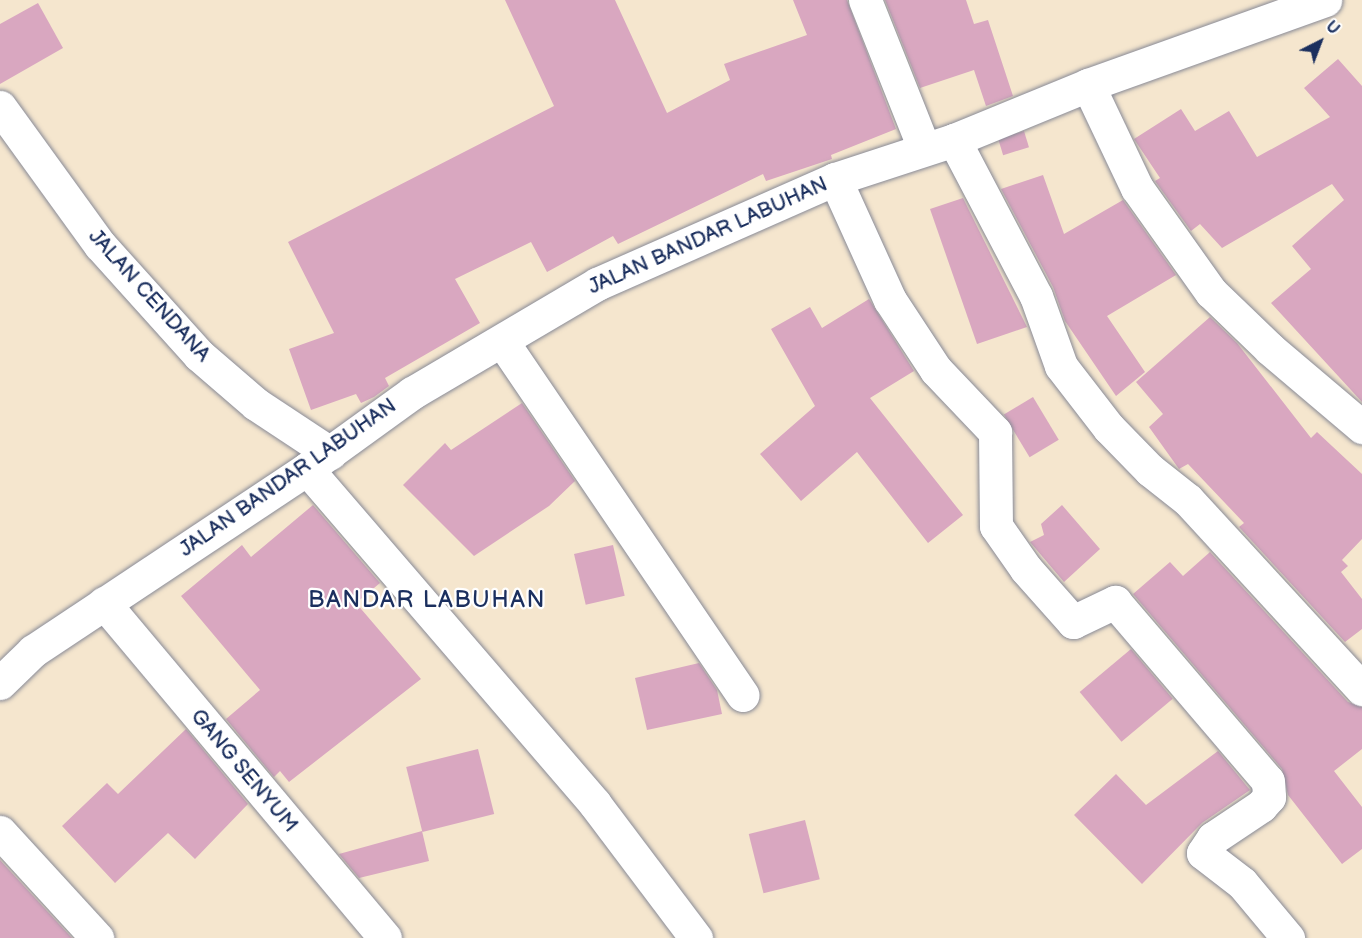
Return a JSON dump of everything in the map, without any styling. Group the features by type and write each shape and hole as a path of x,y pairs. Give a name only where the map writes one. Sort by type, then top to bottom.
{"street":[{"path":"865,0 939,144 1036,296 1061,366 1109,428 1150,470 1188,500 1362,689"},
{"name":"JALAN BANDAR LABUHAN","path":"0,683 33,651 318,461 412,393 597,284 835,179 939,144 1088,85 1325,0"},
{"path":"1088,85 1137,188 1211,292 1270,349 1362,427"},
{"name":"JALAN CENDANA","path":"0,107 100,245 199,355 318,461 595,804 696,938"},
{"path":"835,179 890,300 936,370 995,432 996,526 1026,569 1073,622 1115,602 1268,781 1269,797 1262,806 1213,838 1203,853 1218,868 1242,883 1288,938"},
{"path":"502,341 743,695"},
{"name":"GANG SENYUM","path":"104,603 385,938"},
{"path":"0,832 97,938"}],"building":[{"path":"505,0 615,0 667,113 730,80 724,64 807,35 793,0 847,0 896,129 831,155 832,159 766,181 763,174 618,244 613,236 547,272 531,242 455,279 480,323 385,378 389,386 374,397 361,403 356,394 311,410 289,349 334,333 288,242 554,106"},
{"path":"885,0 966,0 974,24 988,20 1013,96 986,106 974,70 920,88"},
{"path":"38,3 63,48 0,84 0,24"},
{"path":"1338,59 1362,86 1362,402 1271,303 1311,269 1292,246 1344,200 1332,184 1222,248 1200,224 1191,231 1155,181 1160,178 1134,139 1181,109 1195,131 1229,111 1257,157 1330,117 1304,88"},
{"path":"1024,131 1029,147 1003,155 998,139"},
{"path":"1043,175 1064,234 1123,200 1176,275 1107,316 1145,372 1116,396 1065,321 1053,287 1001,189"},
{"path":"963,198 1027,327 977,344 930,209"},
{"path":"869,299 914,371 870,398 963,515 928,543 857,452 801,501 760,454 815,406 771,329 810,307 822,328"},
{"path":"1210,317 1237,343 1311,438 1317,432 1362,474 1362,539 1342,560 1348,566 1341,572 1362,599 1362,629 1345,642 1239,527 1244,523 1188,464 1179,469 1149,427 1163,414 1136,382"},
{"path":"1033,397 1059,440 1030,457 1004,415"},
{"path":"522,403 575,481 549,506 474,556 403,485 445,443 451,450"},
{"path":"313,505 380,583 356,603 421,679 289,782 280,771 274,777 226,719 260,690 181,596 242,545 251,557"},
{"path":"1062,505 1100,549 1064,582 1030,542 1044,535 1041,524"},
{"path":"613,545 625,596 586,605 574,554"},
{"path":"1210,552 1348,702 1362,707 1362,749 1334,771 1362,807 1362,849 1342,864 1288,795 1282,769 1133,594 1170,562 1183,576"},
{"path":"1131,649 1173,699 1121,742 1080,692"},
{"path":"699,663 717,690 722,714 647,730 635,678"},
{"path":"186,729 248,804 195,859 168,833 115,883 62,826 107,783 118,794"},
{"path":"478,749 494,814 422,832 406,767"},
{"path":"1218,751 1250,790 1202,823 1142,884 1074,815 1116,774 1146,805"},
{"path":"805,820 820,879 763,893 749,834"},
{"path":"422,831 429,861 359,878 339,854"},
{"path":"0,860 72,938 0,938"}],"district":[{"name":"BANDAR LABUHAN","path":"427,600"}]}
